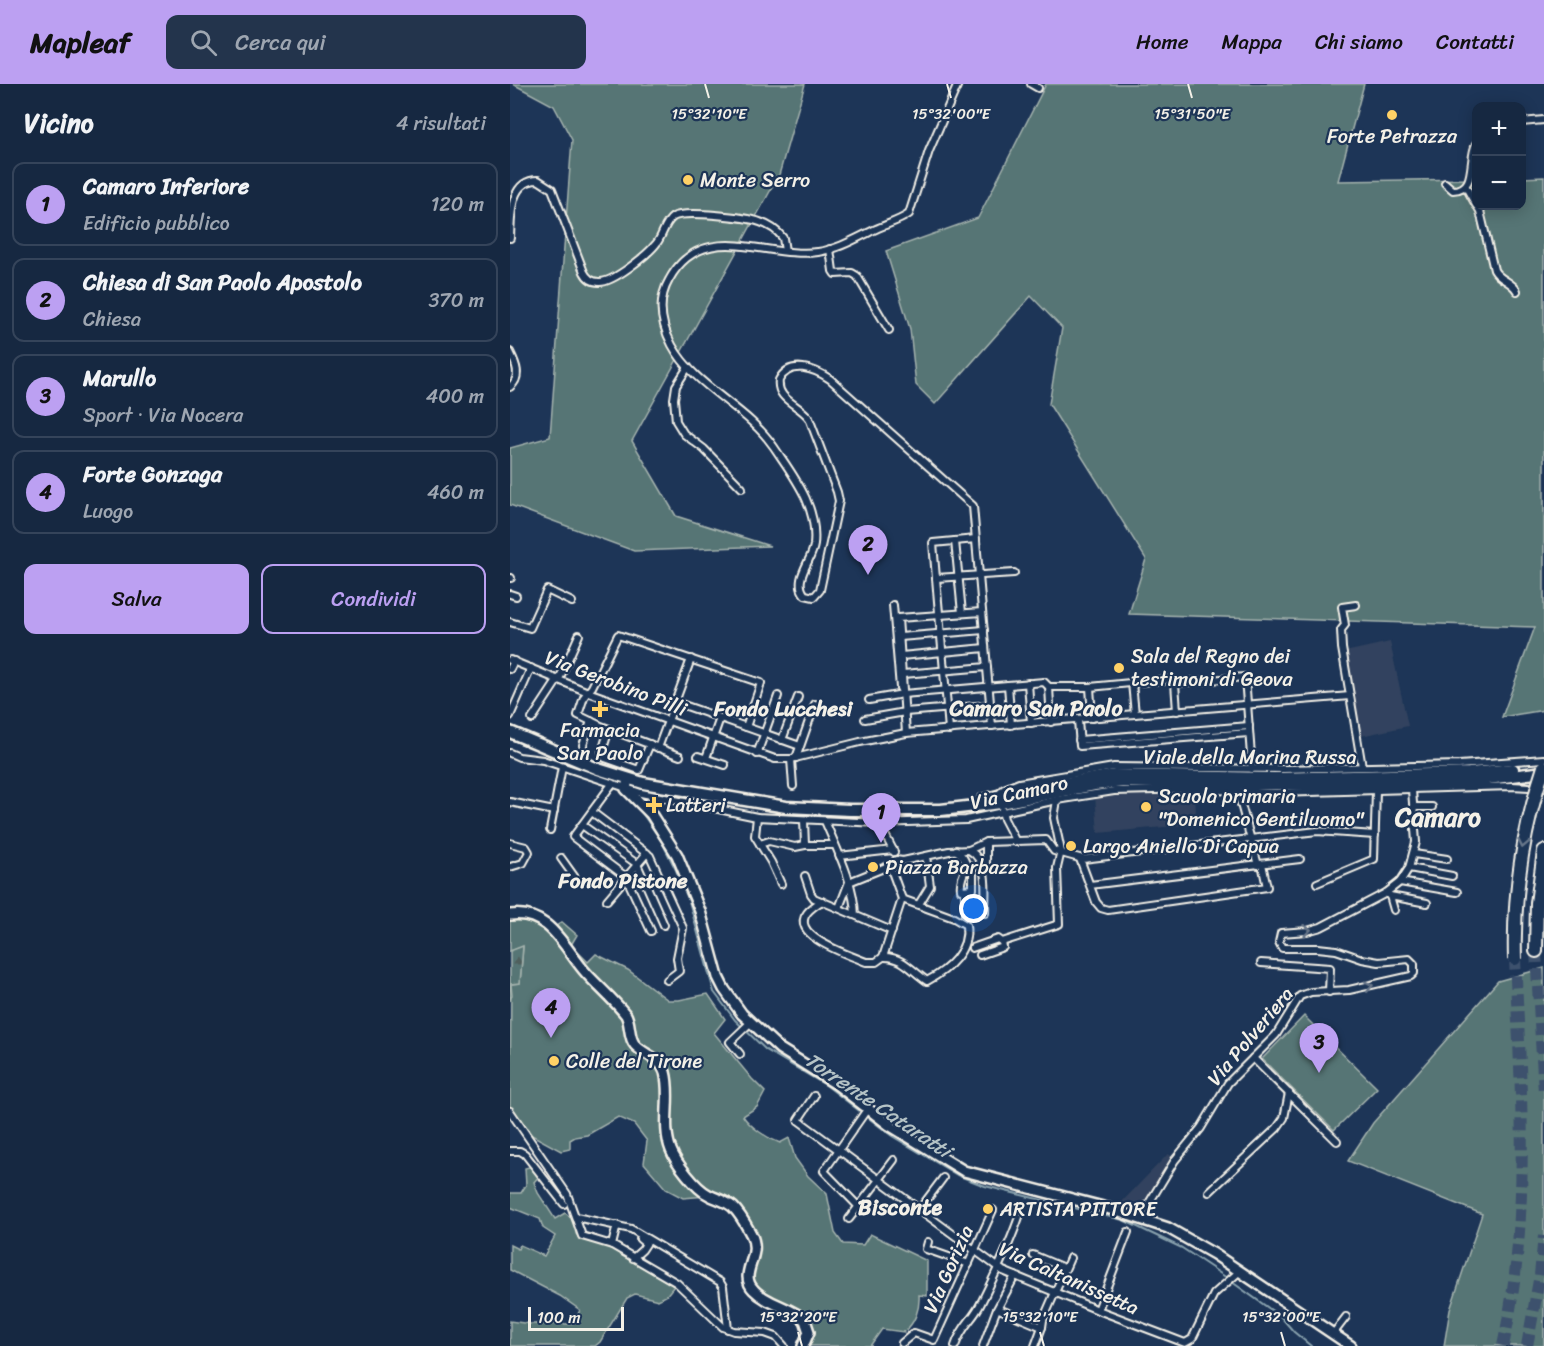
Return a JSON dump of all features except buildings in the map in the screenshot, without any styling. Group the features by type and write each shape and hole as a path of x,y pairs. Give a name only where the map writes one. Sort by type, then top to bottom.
{"highway":[{"path":"1515,959 1515,905 1521,856 1527,823 1544,766"},
{"path":"1536,951 1537,903 1544,851"}],"main road":[{"name":"Viale della Marina Russa","path":"510,732 627,784 786,807 861,810 941,810 1001,803 1095,785 1124,782 1305,785 1459,781 1544,772"},
{"name":"Viale della Marina Russa","path":"1001,803 1092,777 1115,775 1305,777 1469,773 1544,766"}],"street":[{"path":"958,84 929,151 909,214 849,243 830,249 807,253 726,244 697,252 680,263 666,284 661,307 668,336 676,352 688,367 771,442 805,495 813,520 814,543 800,584 803,593 808,597 813,597 820,590 838,497 809,418 786,400 780,392 779,380 789,370 803,368 830,379 973,506 992,726"},
{"path":"1031,84 1038,88"},
{"path":"1526,122 1544,120"},
{"path":"1445,183 1453,190 1466,187 1472,154"},
{"path":"510,238 512,199 515,190 524,182 538,180 552,189 584,272 588,278 596,282 607,280 646,255 660,240 671,219 684,213 752,219 763,223 783,238 785,251"},
{"path":"1466,187 1472,197"},
{"path":"1480,210 1494,270 1517,291"},
{"path":"830,249 833,271 836,274 852,273 857,276 889,330"},
{"path":"510,352 517,372 516,381 510,387"},
{"path":"688,367 676,386 674,399 676,421 684,434 704,449 742,488"},
{"path":"950,730 933,543 976,539"},
{"path":"955,541 962,613"},
{"path":"936,579 1014,573"},
{"path":"510,622 530,628 547,591 572,602"},
{"path":"893,605 900,688 903,694"},
{"path":"1356,605 1342,607 1345,625 1341,630 1362,767"},
{"path":"906,733 898,618 982,612"},
{"path":"900,637 984,630"},
{"path":"532,719 558,679 579,635"},
{"path":"680,756 578,715 584,697 618,635 760,683 746,727"},
{"path":"901,656 985,648"},
{"path":"658,748 691,658"},
{"path":"510,669 512,660"},
{"name":"Via Gerobino Pilli","path":"512,660 588,692 775,759 794,758 906,733 1350,696"},
{"path":"903,674 987,667"},
{"path":"510,716 531,668"},
{"path":"1175,683 1245,677 1252,769"},
{"path":"1049,687 1090,687 1171,679 1175,683 1177,711"},
{"path":"869,700 903,694 1044,682 1049,687 1051,722"},
{"path":"1028,683 1030,723"},
{"path":"1132,683 1134,714"},
{"path":"1008,685 1011,725"},
{"path":"1090,687 1092,718"},
{"path":"757,754 778,696"},
{"path":"782,740 798,697"},
{"path":"675,702 800,746"},
{"path":"793,786 794,758 815,704"},
{"path":"865,719 904,712 990,705"},
{"path":"706,758 720,718"},
{"path":"1078,720 1079,740 1249,730"},
{"path":"583,745 591,721"},
{"path":"609,729 603,755 639,770 650,744"},
{"path":"510,763 513,754"},
{"name":"Via Camaro","path":"513,754 533,757 612,784 627,784 648,795 757,817 879,823 959,820 1001,803 1057,800 1114,791 1195,789 1277,793 1512,786 1544,788"},
{"path":"698,756 726,765"},
{"path":"1016,842 1001,803 1004,789 1019,783 1114,767 1252,769 1460,765 1544,757"},
{"path":"549,830 562,767"},
{"path":"612,784 573,837 626,877 651,931"},
{"path":"627,784 680,859 700,911 720,981 749,1024 780,1049 836,1084 867,1110 897,1130 968,1172 1140,1218 1168,1228 1214,1254 1237,1274 1351,1346"},
{"path":"1081,861 1098,906 1108,910 1267,887 1237,790"},
{"name":"Via Polveriera","path":"1140,1218 1175,1160 1201,1128 1228,1083 1276,1035 1297,998 1311,992 1349,990 1411,976 1415,970 1414,964 1407,959 1385,962 1366,961 1347,953 1318,948 1282,948 1279,942 1279,935 1285,932 1307,931 1321,927 1388,894 1400,882 1414,854 1416,834 1412,790"},
{"path":"1317,883 1374,859 1376,791"},
{"path":"645,807 644,801 648,795"},
{"path":"972,948 998,939 1002,942 1059,924 1057,868 1061,855 1054,818 1057,800"},
{"path":"510,802 554,812"},
{"path":"1414,807 1432,807"},
{"path":"592,812 650,856 683,928 677,958 679,971 667,980"},
{"path":"757,817 755,836 781,884"},
{"path":"804,820 805,845"},
{"path":"825,820 849,882 855,902 855,915"},
{"path":"822,901 805,917 804,925 809,934 866,962 876,962 883,957 902,899 891,869 894,862 893,850 879,823"},
{"path":"582,825 637,864 664,925"},
{"path":"839,908 849,882 894,862 956,850 969,850 986,842 1046,840 1054,851 1081,861 1317,831 1375,835"},
{"path":"760,844 770,841 795,847 835,845"},
{"path":"985,913 986,842"},
{"path":"510,843 526,847 529,852 523,863 510,867"},
{"path":"839,856 893,850"},
{"path":"956,850 965,858 967,864 960,885 961,890 967,890 965,915"},
{"path":"969,850 978,856 984,867"},
{"path":"607,900 647,853"},
{"path":"1414,854 1447,859"},
{"path":"919,904 930,886 926,856"},
{"path":"561,858 576,879"},
{"path":"1089,885 1300,859"},
{"path":"1409,868 1452,876"},
{"path":"805,876 811,894 822,901 892,931"},
{"path":"1400,882 1457,892"},
{"path":"1388,894 1427,903"},
{"path":"1388,894 1394,910"},
{"path":"883,957 900,960 927,981 961,954 966,925 902,899"},
{"path":"515,915 530,915 543,922 553,932 585,972 626,1015 635,1045 663,1068 667,1084 667,1129 674,1155 703,1192 728,1204 738,1213 755,1244 755,1254 747,1273 750,1285 761,1296 805,1320 809,1332 802,1346"},
{"path":"981,955 1003,947 1002,942"},
{"path":"1261,963 1330,969 1329,992"},
{"path":"740,1054 730,1042 749,1024"},
{"path":"1253,1058 1337,1141"},
{"path":"1209,1192 1277,1128 1284,1118 1289,1093"},
{"name":"Via Caltanissetta","path":"814,1096 798,1120 974,1252 1015,1276 1185,1343 1192,1339 1214,1294 1237,1274"},
{"path":"859,1207 824,1171 867,1110"},
{"path":"510,1111 567,1194 582,1236 612,1245 677,1283 715,1321 728,1329 765,1333 776,1337 784,1346"},
{"path":"510,1151 520,1151 525,1154 564,1204"},
{"path":"849,1218 894,1160"},
{"path":"919,1210 943,1178"},
{"name":"Via Gorizia","path":"902,1343 914,1333 934,1340 993,1209"},
{"path":"576,1217 627,1228 722,1284 728,1329"},
{"path":"955,1346 961,1330 981,1304 1009,1245 1019,1217"},
{"path":"612,1245 616,1225"},
{"path":"627,1228 627,1232 646,1243 633,1258"},
{"path":"1098,1310 1128,1232"},
{"path":"928,1242 926,1249 969,1264"},
{"path":"1033,1254 1064,1269"},
{"path":"1035,1346 1043,1320 1070,1258"},
{"path":"984,1346 996,1311 1015,1276"},
{"path":"999,1309 1042,1327"},
{"path":"1333,1334 1346,1317"}],"shaded area":[{"path":"1390,642 1408,726 1361,736 1345,652"},
{"name":"Scuola primaria \"Domenico Gentiluomo\"","path":"1128,792 1195,792 1196,814 1186,815 1186,825 1098,833 1095,795"},
{"path":"1168,1154 1173,1157 1139,1212 1118,1206"}],"green space":[{"path":"513,84 805,84 779,175 632,441 676,516 770,546 634,551 510,505 510,448 550,437 572,140 554,106"},
{"path":"1046,84 1364,84 1338,181 1472,179 1472,210 1526,210 1526,178 1544,177 1544,710 1502,717 1535,627 1129,614 1146,559 1049,404 1062,328 1031,296 935,404 916,385 910,329 886,251 978,218"},
{"path":"526,918 549,931 562,922 577,935 571,945 588,962 596,954 628,970 668,1000 708,994 725,1019 714,1033 765,1092 757,1107 743,1116 754,1128 775,1141 780,1143 789,1138 795,1158 808,1176 827,1194 835,1233 843,1244 863,1245 870,1234 927,1261 927,1296 919,1295 916,1315 904,1332 882,1329 870,1346 807,1346 813,1333 810,1320 761,1292 752,1280 759,1246 739,1209 707,1196 683,1198 666,1189 644,1163 647,1141 634,1124 618,1117 587,1135 575,1137 570,1140 570,1149 561,1151 528,1133 510,1106 511,984 520,983 523,947 510,951 510,921"},
{"path":"523,946 520,983 511,984 510,999 510,951"},
{"path":"1544,968 1544,1346 1444,1346 1450,1310 1482,1214 1348,1161 1373,1123 1498,981"},
{"path":"1304,1016 1377,1088 1334,1130 1262,1059"},
{"path":"533,1166 541,1174 534,1182 538,1193 555,1219 565,1213 573,1219 576,1234 580,1239 610,1248 674,1286 666,1296 658,1300 635,1294 627,1298 600,1342 595,1346 510,1346 510,1321 531,1324 570,1324 574,1322 580,1310 560,1296 510,1270 510,1245 518,1249 520,1245 544,1256 555,1236 543,1228 540,1219 510,1207 510,1193 521,1193 526,1185 525,1168"}],"waterway":[{"name":"Torrente Cataratti","path":"642,813 662,842 689,901 714,992 735,1020 766,1050 827,1086 892,1136 957,1175 985,1186 1123,1220 1182,1248 1227,1278"},
{"name":"Torrente Cataratti","path":"1232,1282 1281,1317 1311,1346"}],"tunnel":[{"path":"1536,951 1544,1092"},
{"path":"1503,1346 1518,1250 1521,1201 1521,1104 1515,959"},
{"path":"1527,1346 1540,1275 1544,1236"}],"place":[{"name":"Forte Petrazza","path":"1392,115"},
{"name":"Monte Serro","path":"688,180"},
{"name":"Chiesa di San Paolo Apostolo","path":"868,575"},
{"name":"Sala del Regno dei testimoni di Geova","path":"1119,668"},
{"name":"Farmacia San Paolo","path":"600,709"},
{"name":"Latteri","path":"654,805"},
{"name":"Scuola primaria \"Domenico Gentiluomo\"","path":"1146,807"},
{"name":"Camaro Inferiore","path":"881,843"},
{"name":"Largo Aniello Di Capua","path":"1071,846"},
{"name":"Piazza Barbazza","path":"873,867"},
{"name":"Forte Gonzaga","path":"551,1038"},
{"name":"Colle del Tirone","path":"554,1061"},
{"name":"Marullo","path":"1319,1073"},
{"name":"ARTISTA PITTORE","path":"988,1209"}],"district":[{"name":"Camaro San Paolo","path":"1036,708"},
{"name":"Fondo Lucchesi","path":"783,709"},
{"name":"Camaro","path":"1438,817"},
{"name":"Fondo Pistone","path":"623,881"},
{"name":"Bisconte","path":"900,1207"}]}
